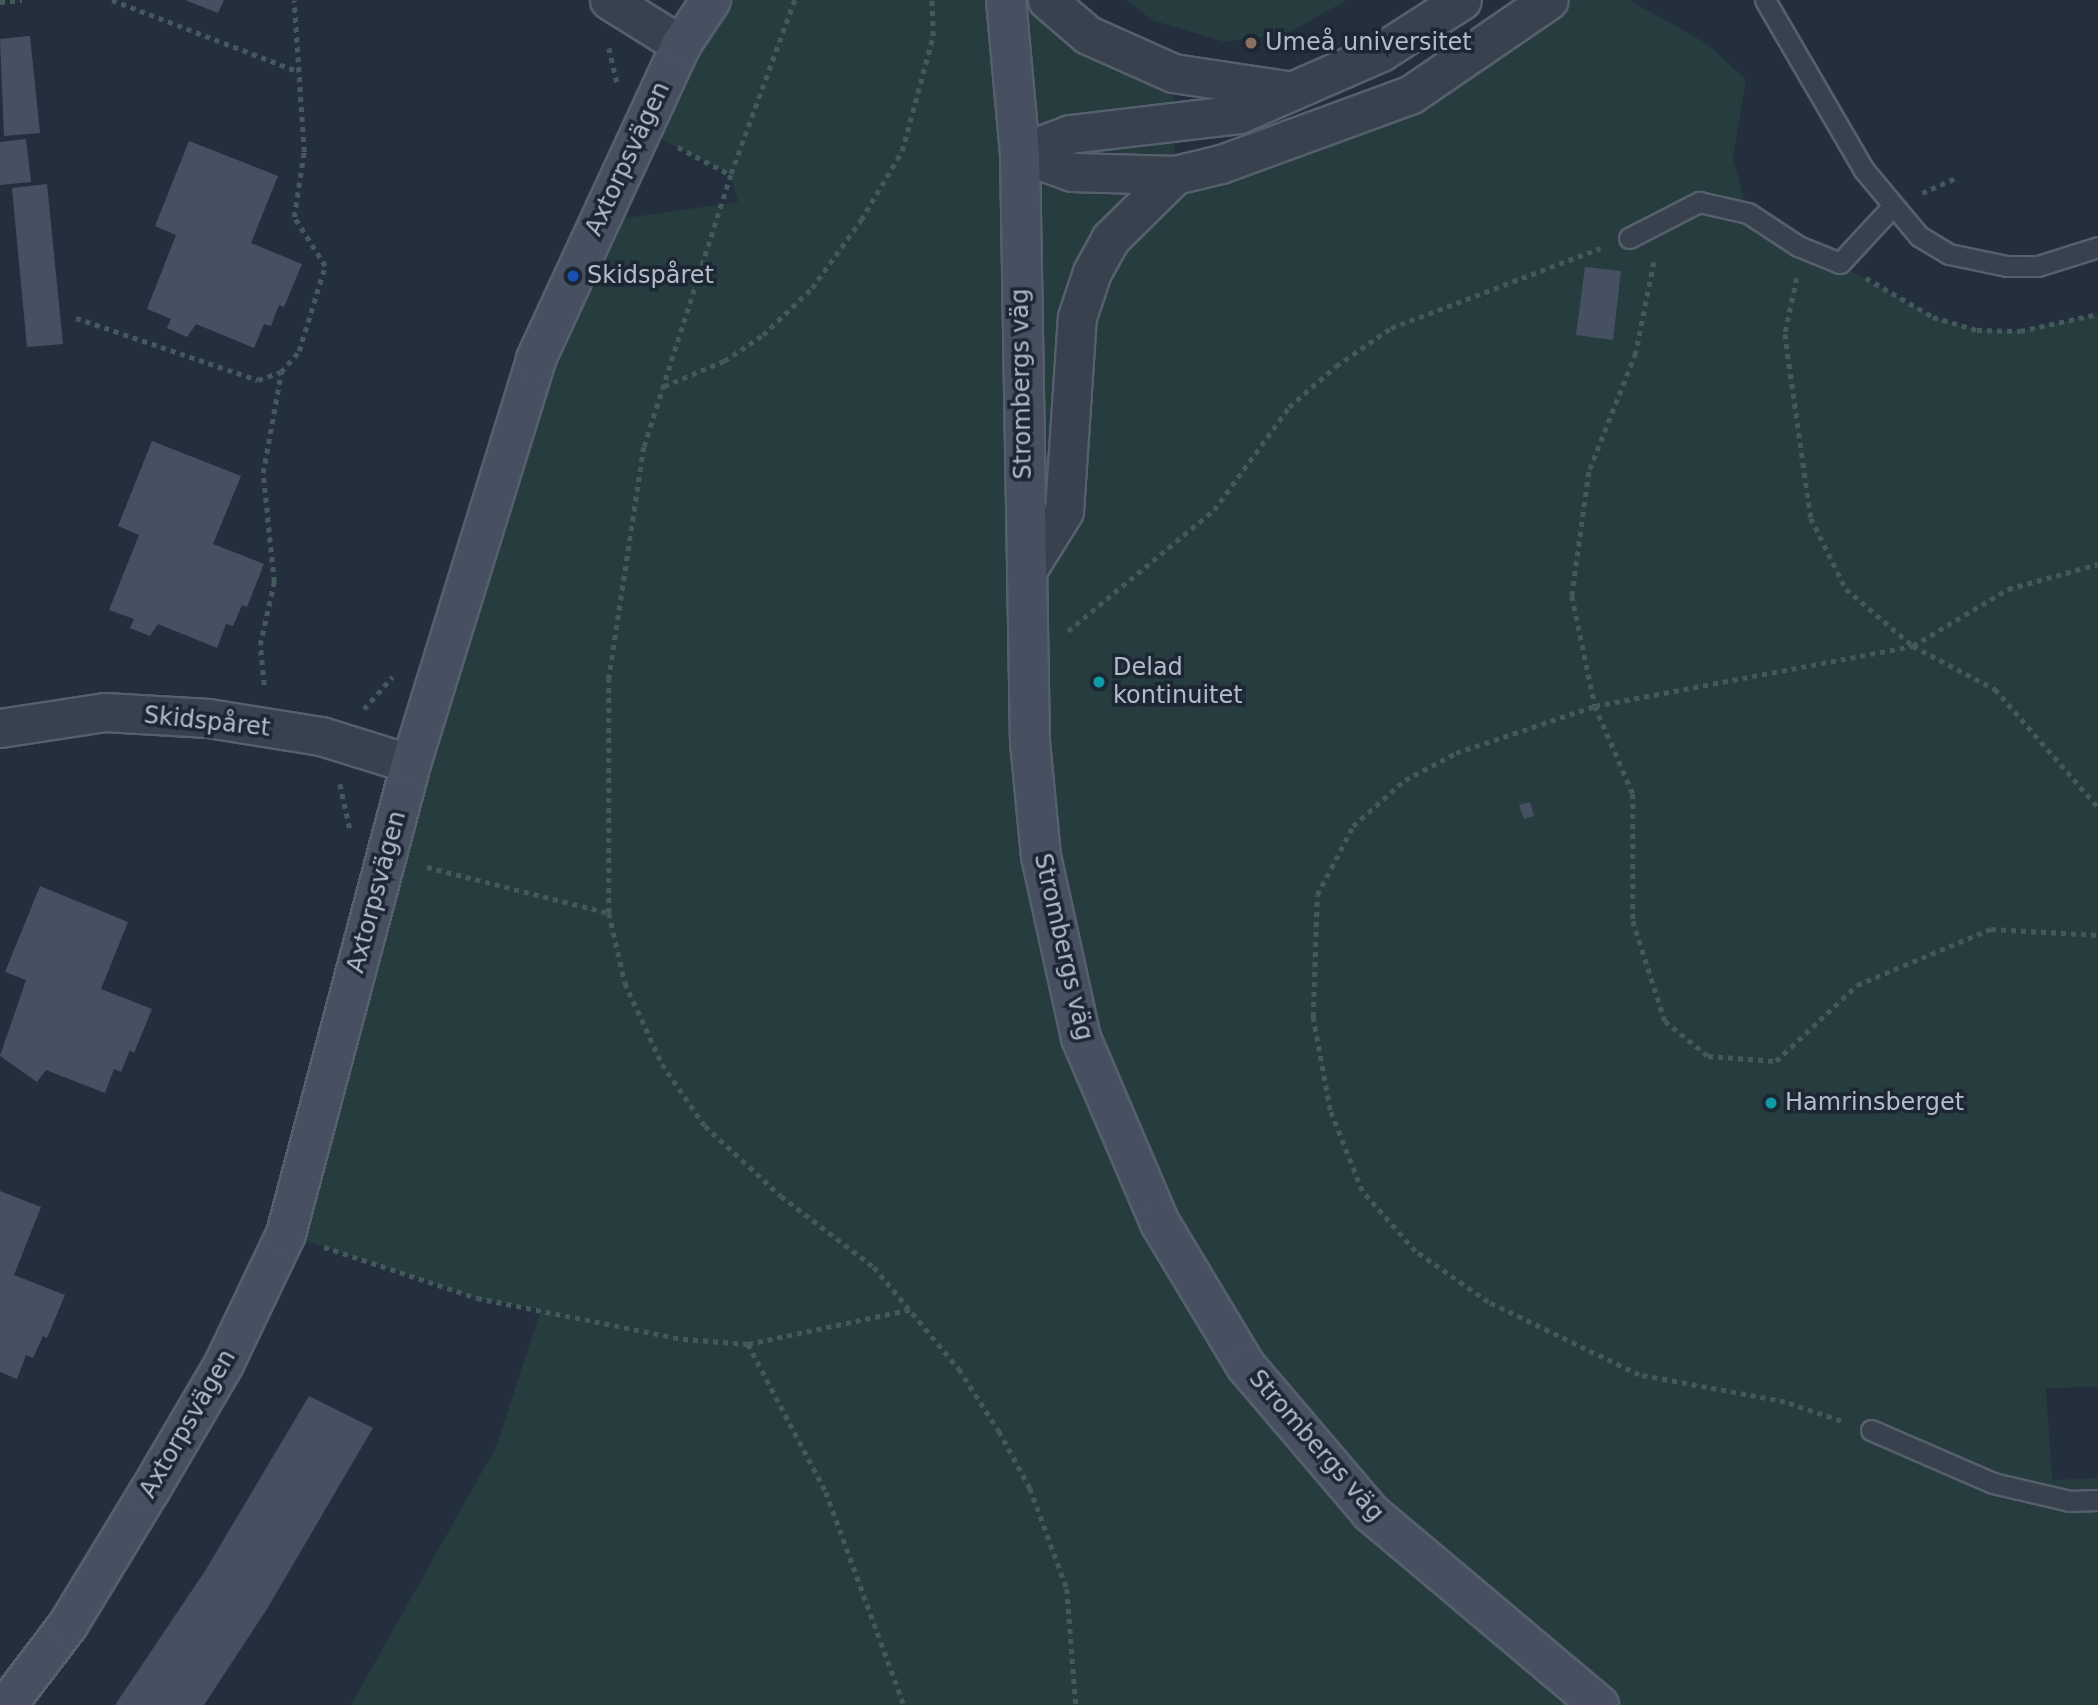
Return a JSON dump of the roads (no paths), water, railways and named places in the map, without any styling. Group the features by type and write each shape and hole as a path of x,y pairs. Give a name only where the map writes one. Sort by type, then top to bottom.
{"street":[{"path":"609,0 681,46"},
{"name":"Axtorpsvägen","path":"7,1705 68,1625 149,1492 224,1364 286,1234 411,764 536,359 681,46 711,0"},
{"name":"Strombergs väg","path":"1006,0 1020,153 1028,661 1041,856 1081,1038 1160,1223 1246,1366 1371,1513 1599,1705"},
{"path":"1047,0 1088,35 1173,74 1285,90"},
{"path":"1020,153 1070,134 1239,114 1285,90 1381,52 1462,0"},
{"path":"1020,153 1072,172 1175,175 1320,132 1410,95 1549,0"},
{"path":"1026,572 1064,511 1077,317 1092,272 1110,239 1175,175"},
{"name":"Skidspåret","path":"0,727 105,712 268,728 352,746 411,764"}],"lane":[{"path":"1765,0 1891,208 1919,236 1977,262 2038,266 2098,247"},
{"path":"1629,238 1663,216 1699,202 1748,213 1798,246 1840,263 1891,208"},
{"path":"1871,1430 1993,1483 2070,1501 2098,1500"}],"place":[{"name":"Umeå universitet","path":"1251,43"},
{"name":"Skidspåret","path":"573,276"},
{"name":"Delad kontinuitet","path":"1099,682"},
{"name":"Hamrinsberget","path":"1771,1103"}]}
